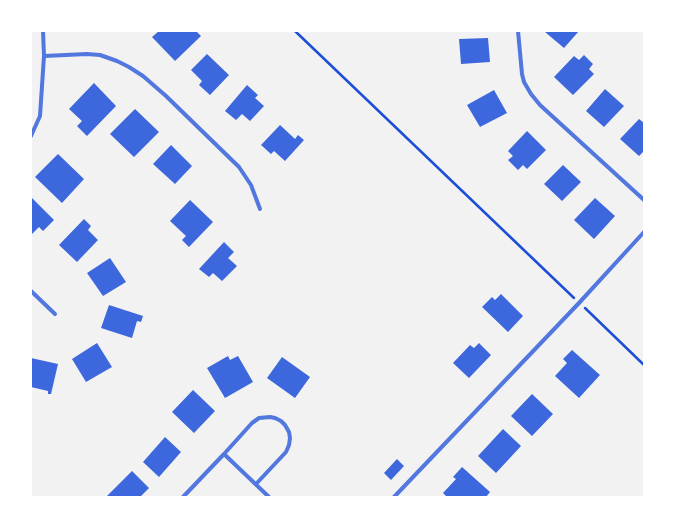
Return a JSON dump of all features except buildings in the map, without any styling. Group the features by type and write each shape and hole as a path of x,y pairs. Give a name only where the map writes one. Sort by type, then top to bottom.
{"street":[{"path":"31,136 40,116 44,56 43,31"},
{"path":"518,31 522,74 524,82 531,94 540,105 644,200"},
{"path":"44,56 87,54 100,55 117,61 143,76 166,96 239,167 250,184 260,209"},
{"path":"394,497 579,303 644,232"},
{"path":"31,291 54,314"},
{"path":"183,497 252,423 259,418 275,418 282,421 287,427 290,440 288,448 256,484"},
{"path":"224,454 269,497"}],"path":[{"path":"294,31 644,365"}]}
